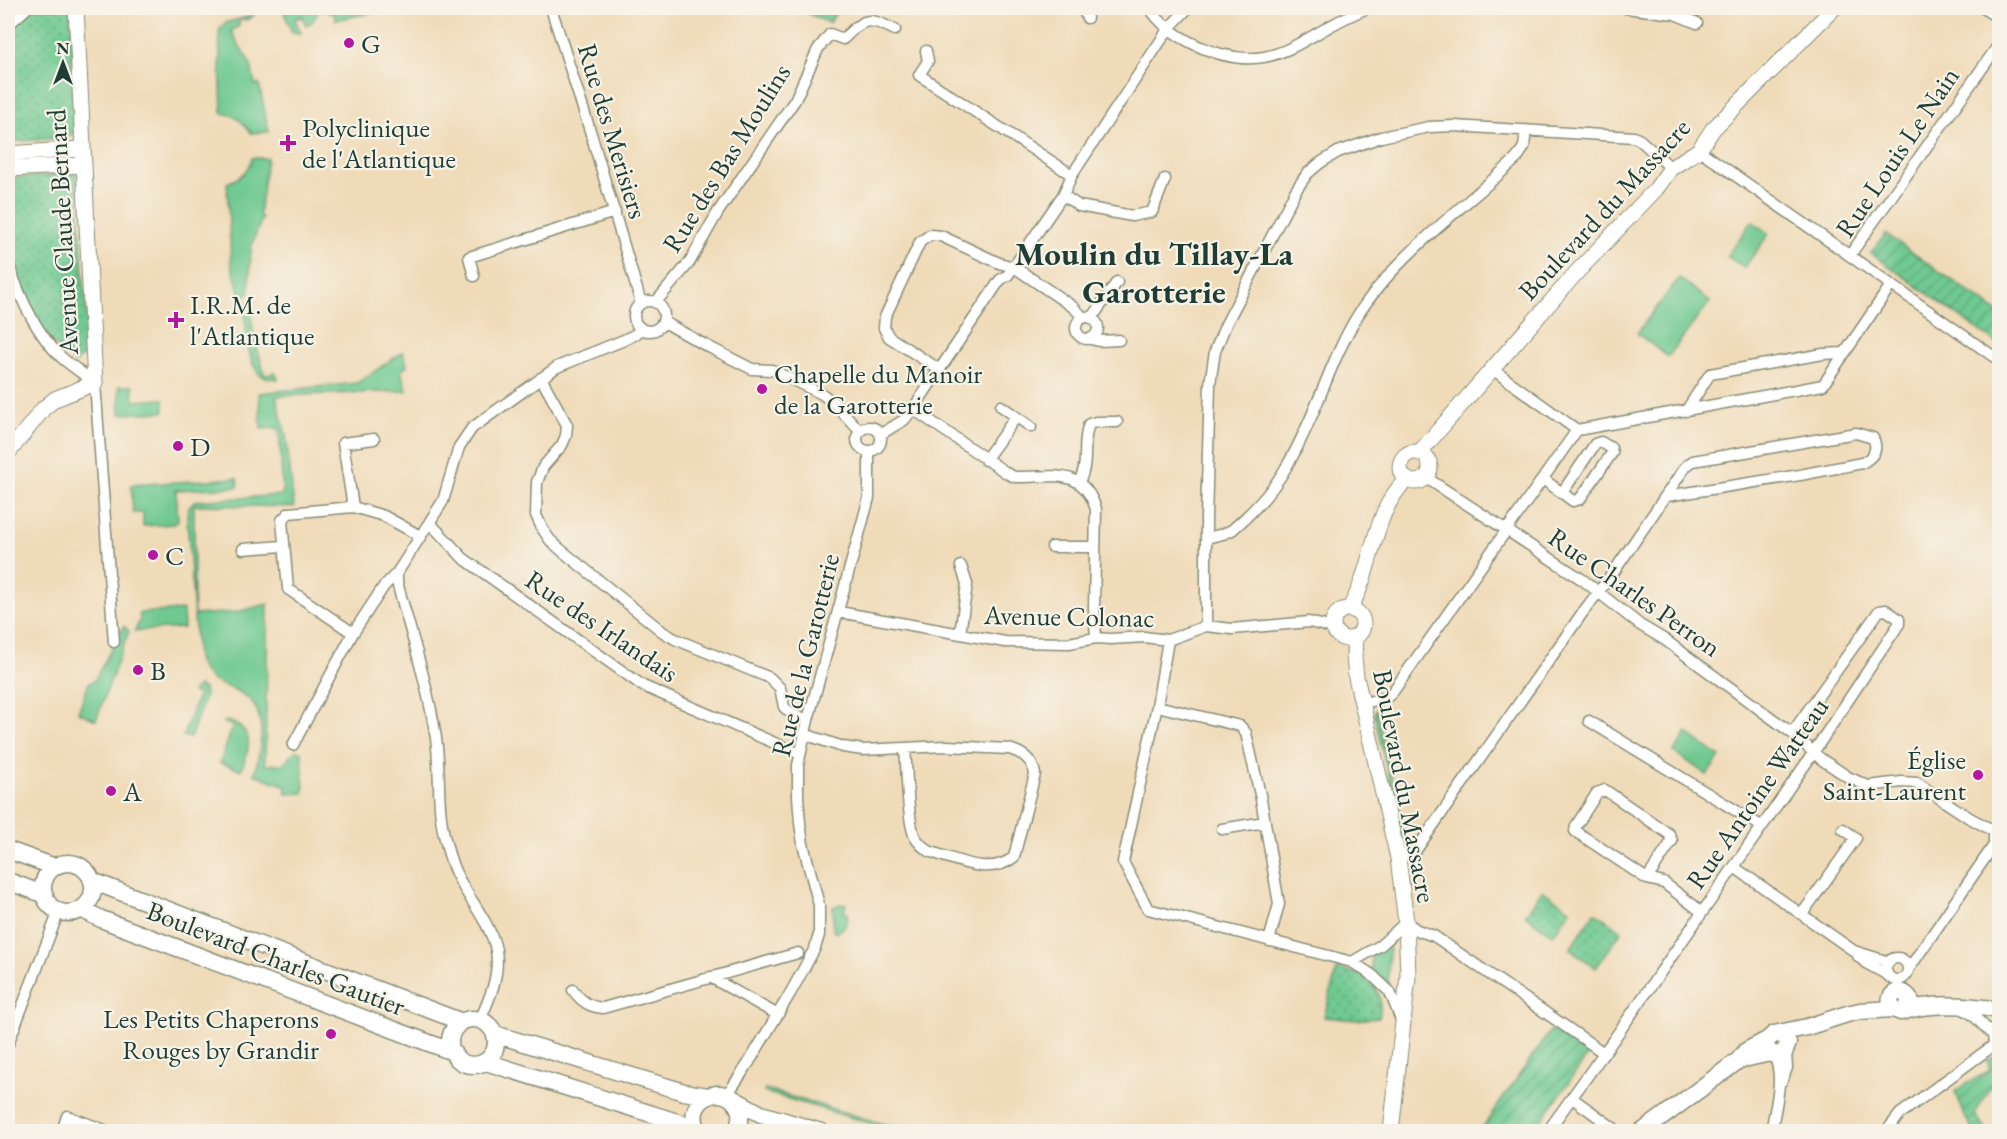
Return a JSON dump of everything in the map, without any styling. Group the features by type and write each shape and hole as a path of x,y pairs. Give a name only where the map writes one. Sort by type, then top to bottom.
{"main road":[{"name":"Avenue Claude Bernard","path":"8,453 43,409 55,399 95,382 76,8"},
{"name":"Boulevard du Massacre","path":"1419,453 1576,273 1656,189 1671,168 1700,150 1713,129 1834,8"},
{"path":"8,154 82,157"},
{"path":"8,169 82,157"},
{"path":"1410,453 1426,456 1430,464 1425,477 1418,481 1407,479 1401,470 1402,459 1410,453"},
{"path":"1349,609 1357,612 1362,619 1362,627 1354,637 1342,638 1333,628 1336,614 1349,609 1359,590 1380,525 1397,489 1407,479"},
{"name":"Boulevard du Massacre","path":"1354,637 1354,657 1361,704 1398,858 1406,922 1408,976 1391,1129"},
{"path":"8,850 55,867 69,863 77,865 89,874 92,881 91,898 81,909 66,913 59,911 48,902 45,895 45,880 55,867"},
{"path":"8,881 45,895"},
{"name":"Boulevard Charles Gautier","path":"92,881 462,1022"},
{"name":"Boulevard Charles Gautier","path":"81,909 101,919 453,1052"},
{"path":"1642,1131 1739,1060 1746,1051 1777,1047 1808,1027 1860,1011 1901,993 1951,1006 2000,1010"},
{"path":"486,1062 495,1050 495,1034 488,1024 480,1020 471,1019 462,1022 452,1035 451,1047 456,1057 464,1063 473,1065 486,1062 698,1130"},
{"path":"495,1034 684,1092 708,1096 727,1095 761,1114 821,1131"},
{"path":"727,1095 736,1103 741,1114 736,1131"},
{"path":"698,1130 694,1122 695,1110 698,1104 708,1096"}],"street":[{"path":"8,25 27,8"},
{"name":"Rue des Merisiers","path":"551,8 641,303"},
{"path":"1150,8 1168,28 1184,40 1216,54 1239,59 1278,54 1303,43 1354,13 1368,8"},
{"path":"881,434 904,420 913,409 1000,280 1014,267 1063,195 1072,175 1168,28 1188,8"},
{"path":"1626,8 1676,11 1697,23"},
{"path":"1983,8 2000,19"},
{"name":"Rue des Bas Moulins","path":"656,302 689,263 718,212 795,100 819,49 830,34 843,39 857,25 866,21 877,21 895,30"},
{"name":"Rue Louis Le Nain","path":"2000,43 1850,255 2000,361"},
{"path":"926,51 927,61 919,75 1072,175"},
{"path":"1206,626 1210,384 1215,351 1242,293 1296,190 1307,174 1338,152 1355,145 1408,131 1455,126 1634,137 1671,168"},
{"path":"1206,538 1232,530 1277,481 1298,446 1339,350 1358,314 1402,261 1516,158 1524,147 1526,130"},
{"path":"1700,150 1850,255"},
{"path":"1063,195 1079,206 1132,216 1152,212 1165,178"},
{"path":"474,276 469,257 615,213"},
{"path":"940,370 889,336 884,327 885,317 920,242 930,235 941,236 999,263 1014,267 1097,323 1096,334 1091,339"},
{"name":"Avenue Claude Bernard","path":"8,262 25,304 40,331 62,358 95,382"},
{"path":"1117,282 1088,318 1077,324 1076,331 1081,338 1099,341 1119,340"},
{"path":"1361,704 1387,697 1392,693 1577,430 1822,385 1891,285"},
{"path":"646,301 656,302 664,313 664,322 658,329 649,332 640,328 634,320 635,310 646,301"},
{"path":"664,322 752,369 771,370 822,394 834,403 860,431"},
{"path":"293,745 353,633 384,586 397,573 443,501 459,447 472,428 557,367 624,340 636,334 640,328"},
{"path":"1686,411 1710,374 1823,354 1843,353"},
{"path":"1492,369 1577,430"},
{"path":"541,378 567,425 562,445 543,468 537,482 536,515 550,540 663,632 770,678 780,688 784,707 792,714 808,720"},
{"path":"95,382 114,642"},
{"path":"1001,406 1030,427"},
{"path":"913,409 1015,477 1063,477 1079,482 1091,495 1095,509 1096,638"},
{"path":"985,459 1016,417"},
{"path":"1079,482 1086,465 1086,430 1089,424 1117,422"},
{"path":"871,427 881,434 880,446 869,452 859,446 857,438 860,431 871,427"},
{"path":"1398,858 1416,850 1686,466 1693,461 1856,433 1873,438 1876,444 1876,450 1871,459 1862,463 1666,496"},
{"path":"353,507 343,442 374,439"},
{"path":"1543,479 1562,493 1573,501 1580,499 1612,453 1611,448 1601,442 1595,444 1562,493"},
{"name":"Rue de la Garotterie","path":"727,1095 778,1015 815,948 819,925 817,890 803,844 800,823 798,796 800,754 869,498 869,452"},
{"name":"Rue Charles Perron","path":"1425,477 1598,592 1792,733 1821,759 1862,785 1917,783 1968,817 1997,828"},
{"path":"353,633 288,589 282,520 289,513 353,507 384,516 420,536"},
{"name":"Rue des Irlandais","path":"430,523 463,558 643,686 800,754"},
{"path":"243,549 283,546"},
{"path":"1052,547 1095,547"},
{"path":"960,634 967,584 961,566"},
{"path":"397,573 397,582 429,703 436,740 441,823 445,839 452,864 493,937 496,951 493,988 480,1020"},
{"name":"Rue Antoine Watteau","path":"1547,1131 1734,867 1899,624 1899,619 1886,610 1879,611 1792,733"},
{"name":"Avenue Colonac","path":"839,612 1016,643 1069,643 1096,638 1144,637 1168,640 1206,626 1232,628 1309,622 1333,628"},
{"path":"1168,640 1157,706 1123,862 1148,909 1352,962 1372,975 1390,992 1402,1023"},
{"path":"1157,706 1240,726 1246,733 1279,904 1269,941"},
{"path":"1589,722 1761,826"},
{"path":"804,734 843,747 862,750 946,746 1009,749 1019,752 1034,766 1035,774 1014,857 1002,866 985,868 924,848 917,841 912,826 905,748"},
{"path":"1647,879 1672,841 1670,834 1605,790 1597,793 1575,831 1647,879 1664,883 1702,912"},
{"path":"1222,829 1265,822"},
{"path":"1901,993 1921,948 1946,918 1994,846 1997,828"},
{"path":"1802,914 1856,838 1843,829"},
{"path":"1734,867 1854,951 1866,963 1889,976"},
{"path":"8,1044 59,911"},
{"path":"1352,962 1382,945 1406,922 1417,930 1434,936 1604,1053"},
{"path":"1902,960 1921,948"},
{"path":"1854,951 1889,962 1895,959 1902,960 1907,964 1901,993"},
{"path":"573,990 585,1003 603,1008 798,953"},
{"path":"1889,962 1887,969 1889,976 1901,993"},
{"path":"710,977 778,1015"},
{"path":"1886,1131 1900,1114 1997,1038 1973,1015 1951,1006"},
{"path":"1771,1131 1779,1086 1777,1047"},
{"path":"1572,1098 1619,1131"},
{"path":"62,1131 67,1116 106,1131"}],"green space":[{"path":"32,8 71,8 74,133 65,138 8,142 8,33 12,23"},
{"path":"286,8 396,8 336,20 334,13 320,10 312,22 306,25 302,16 295,19 301,33 292,32 284,13"},
{"path":"796,8 840,8 829,23"},
{"path":"240,19 239,26 231,31 251,65 255,85 259,84 269,132 251,133 239,120 222,113 219,31 225,23"},
{"path":"252,158 267,158 259,215 262,217 251,248 249,294 241,296 231,264 227,183 243,174"},
{"path":"76,174 89,349 76,363 40,331 8,262 8,178"},
{"path":"1752,221 1769,234 1744,268 1727,256"},
{"path":"1886,234 1999,313 1999,345 1871,253"},
{"path":"1679,278 1710,302 1668,357 1637,333"},
{"path":"250,302 253,332 265,376 275,372 278,379 261,376 251,360 244,304"},
{"path":"403,352 407,365 401,371 407,391 276,396 286,435 294,507 194,505 194,615 237,612 268,604 265,765 283,764 296,750 302,752 304,793 286,794 286,786 254,774 261,743 261,732 257,711 252,702 244,695 211,679 206,675 197,659 187,517 188,508 194,501 283,495 279,428 261,429 259,393 357,383"},
{"path":"119,386 133,386 134,401 164,399 164,412 120,414"},
{"path":"237,478 238,487 176,490 178,520 175,524 143,526 143,513 133,513 131,485"},
{"path":"183,610 184,628 135,631 140,619 139,613"},
{"path":"124,626 129,631 96,720 78,712 89,683 94,681"},
{"path":"198,686 204,689 205,697 190,738 183,736 198,695 192,692"},
{"path":"1376,709 1407,842 1403,838 1374,715"},
{"path":"228,721 237,725 247,735 247,754 241,770 220,763 233,726 223,722"},
{"path":"1687,733 1720,757 1707,775 1674,752"},
{"path":"1542,890 1571,910 1553,935 1525,915"},
{"path":"846,904 844,912 848,914 845,926 837,933 833,931 833,907"},
{"path":"1595,912 1622,931 1596,968 1570,949"},
{"path":"1389,943 1388,984 1371,970 1372,956"},
{"path":"1337,968 1357,974 1372,983 1379,997 1379,1018 1354,1020 1324,1017"},
{"path":"1551,1030 1589,1054 1534,1131 1480,1131"},
{"path":"1999,1055 1999,1072 1975,1114 1987,1131 1974,1131 1966,1119 1955,1091 1990,1070 1987,1060"},
{"path":"765,1089 907,1131 897,1131 764,1092"}],"place":[{"name":"G","path":"349,43"},
{"name":"Polyclinique de l'Atlantique","path":"288,143"},
{"name":"I.R.M. de l'Atlantique","path":"176,320"},
{"name":"Chapelle du Manoir de la Garotterie","path":"762,389"},
{"name":"D","path":"178,446"},
{"name":"C","path":"153,555"},
{"name":"B","path":"138,670"},
{"name":"Église Saint-Laurent","path":"1978,775"},
{"name":"A","path":"111,791"},
{"name":"Les Petits Chaperons Rouges by Grandir","path":"331,1034"}],"district":[{"name":"Moulin du Tillay-La Garotterie","path":"1154,272"}]}
